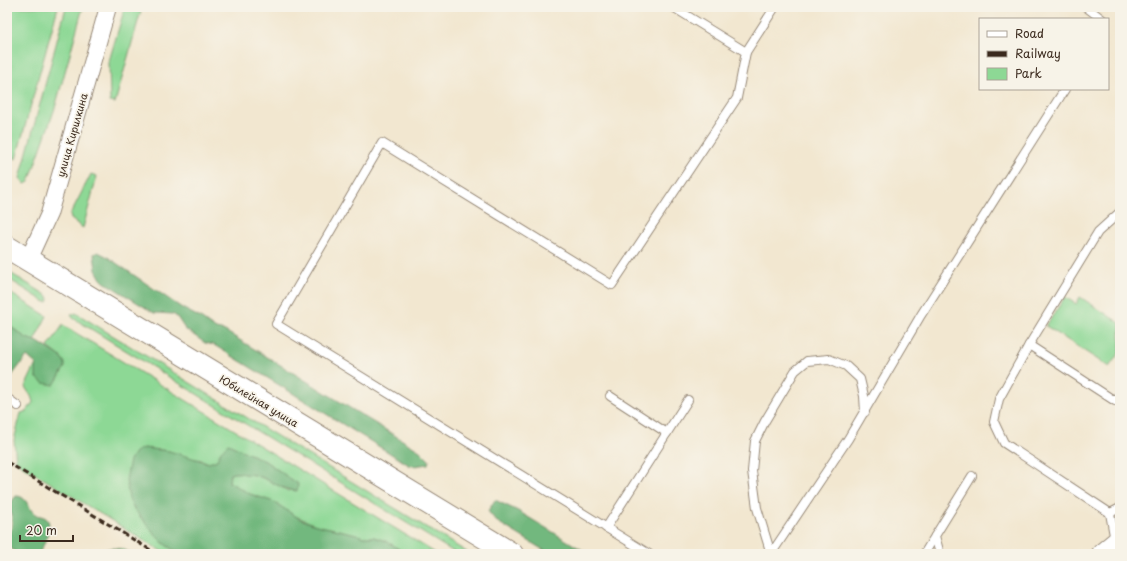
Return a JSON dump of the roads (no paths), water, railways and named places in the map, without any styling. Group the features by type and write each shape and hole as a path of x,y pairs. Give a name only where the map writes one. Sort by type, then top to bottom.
{"main road":[{"name":"Юбилейная улица","path":"7,247 512,554"}],"street":[{"name":"улица Кирилкина","path":"28,260 49,214 108,7"}],"lane":[{"path":"673,7 746,52"},
{"path":"649,554 276,324 382,143 612,285 737,98 746,52 775,7"},
{"path":"1086,7 1101,18"},
{"path":"771,554 865,412 921,315 1064,90"},
{"path":"1110,513 1004,443 994,422 999,400 1029,345 1098,232 1120,212"},
{"path":"1029,345 1115,401 1120,394"},
{"path":"771,554 757,508 752,472 755,441 765,421 795,371 807,361 829,359 846,366 860,379 864,396 865,412"},
{"path":"610,396 667,433"},
{"path":"7,398 18,406"},
{"path":"606,528 688,400"},
{"path":"924,554 972,476"},
{"path":"1110,513 1120,508"},
{"path":"1110,513 1113,546"},
{"path":"935,536 940,554"}],"railway":[{"path":"7,462 157,554"}]}
